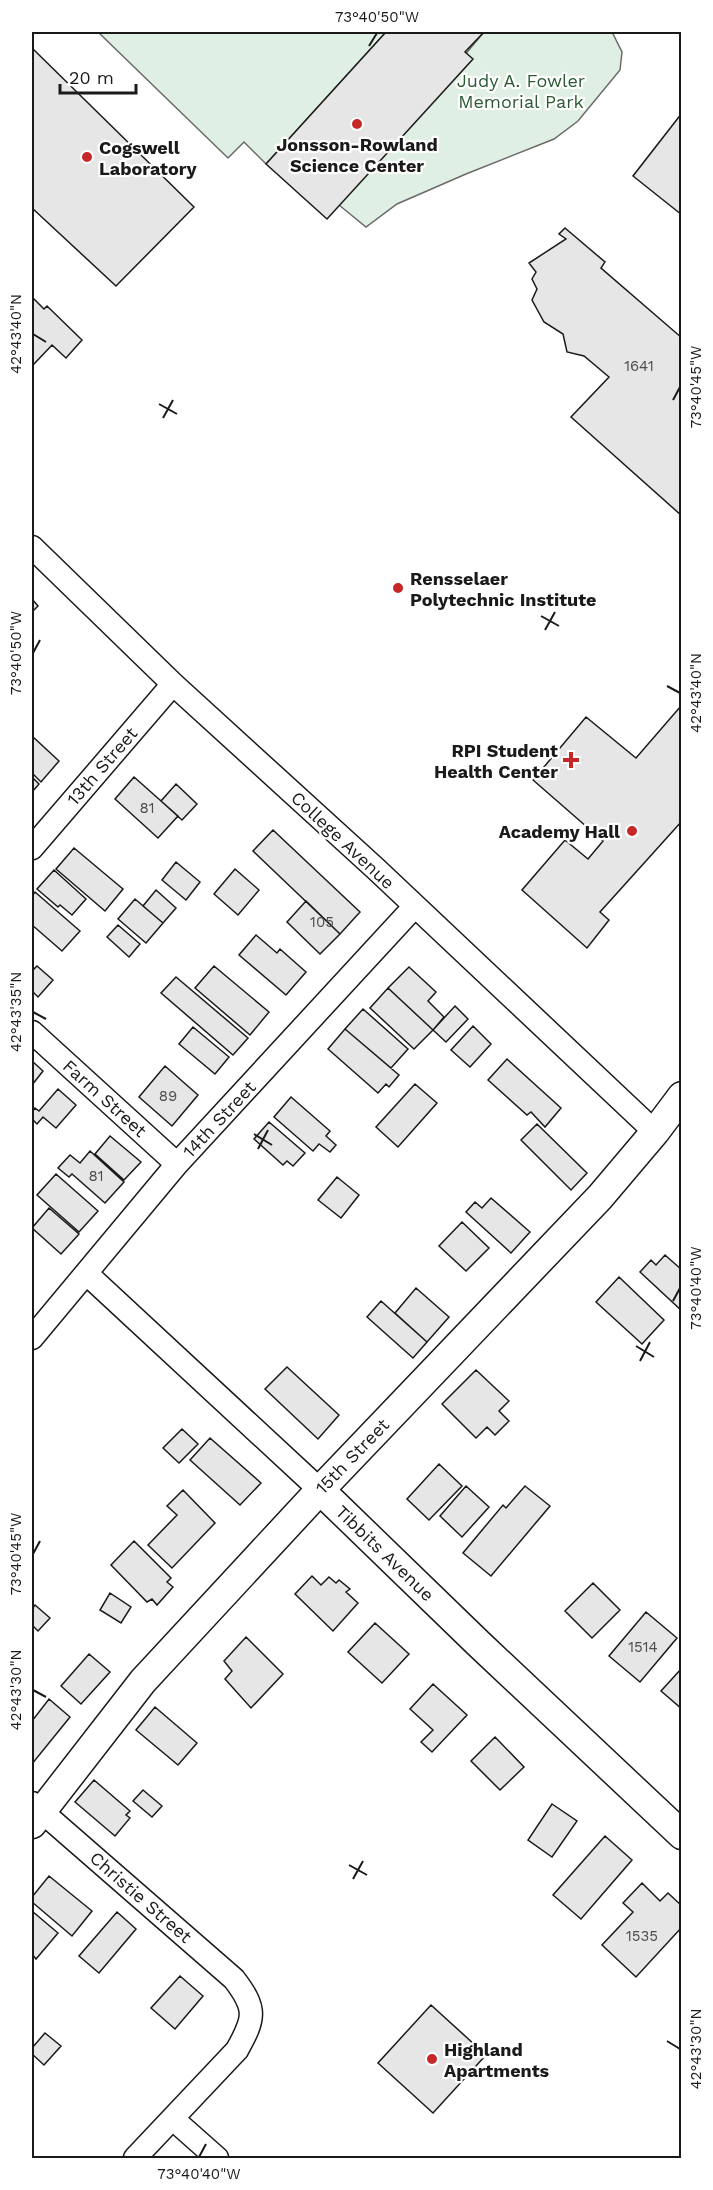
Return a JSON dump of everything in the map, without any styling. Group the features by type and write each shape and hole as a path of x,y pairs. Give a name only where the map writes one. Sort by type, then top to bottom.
{"street":[{"name":"College Avenue","path":"32,548 173,684 415,906 655,1132"},
{"name":"13th Street","path":"32,848 173,684"},
{"name":"14th Street","path":"32,1338 177,1164 415,906"},
{"name":"Farm Street","path":"32,1032 177,1164"},
{"name":"15th Street","path":"35,1812 143,1681 320,1490 600,1197 655,1132 681,1096"},
{"name":"Tibbits Avenue","path":"87,1274 320,1490 479,1644 681,1834"},
{"name":"Christie Street","path":"35,1812 234,1979 246,1995 252,2014 248,2030 237,2050 173,2118"},
{"path":"135,2158 173,2118 217,2158"}],"green space":[{"path":"98,32 386,32 266,164 244,142 228,158"},
{"name":"Judy A. Fowler Memorial Park","path":"484,32 612,32 622,52 620,70 578,121 554,139 397,204 366,227 339,205"}],"building":[{"name":"Jonsson-Rowland Science Center","path":"386,32 484,32 465,52 473,59 327,219 266,164"},
{"name":"Cogswell Laboratory","path":"32,48 194,207 116,286 32,208"},
{"path":"682,113 682,215 633,176"},
{"path":"565,228 605,262 601,268 682,338 682,516 571,417 609,377 584,356 567,352 563,334 544,322 532,300 537,289 532,279 536,272 529,263 566,239 559,234"},
{"path":"32,297 44,309 47,306 82,340 66,358 52,345 32,366"},
{"path":"32,599 38,606 32,612"},
{"name":"Academy Hall","path":"681,706 682,821 600,912 609,920 587,948 522,890 565,840 588,859 603,841 533,780 586,717 636,758"},
{"path":"32,736 59,761 41,782 32,773"},
{"path":"32,777 39,784 32,792"},
{"path":"134,777 178,816 158,838 115,799"},
{"path":"176,784 197,804 182,820 161,801"},
{"path":"273,830 360,912 340,934 253,851"},
{"path":"74,848 123,889 105,911 56,869"},
{"path":"176,862 200,882 186,900 162,880"},
{"path":"235,869 259,890 238,915 214,894"},
{"path":"54,870 86,899 72,915 60,905 58,907 37,889"},
{"path":"156,890 176,908 163,923 143,906"},
{"path":"35,892 80,931 62,951 32,925 32,896"},
{"path":"135,899 163,923 146,943 118,919"},
{"path":"306,901 340,934 320,954 287,922"},
{"path":"118,925 140,944 129,957 107,937"},
{"path":"256,935 277,953 280,949 306,972 286,995 239,955"},
{"path":"32,966 34,969 37,966 53,980 38,997 32,991"},
{"path":"214,966 269,1012 250,1035 195,988"},
{"path":"409,967 436,992 428,1001 444,1017 433,1030 388,988"},
{"path":"176,977 248,1038 233,1055 161,993"},
{"path":"388,988 433,1030 414,1049 370,1008"},
{"path":"455,1006 468,1019 446,1042 433,1030"},
{"path":"363,1009 408,1049 391,1068 345,1029"},
{"path":"473,1026 491,1044 470,1067 451,1050"},
{"path":"193,1027 229,1057 215,1074 179,1044"},
{"path":"345,1029 399,1075 389,1087 386,1084 378,1093 328,1049"},
{"path":"507,1059 561,1108 545,1127 531,1112 527,1115 488,1080"},
{"path":"32,1061 43,1071 32,1085"},
{"path":"165,1066 198,1095 172,1126 139,1097"},
{"path":"415,1084 437,1103 398,1147 376,1127"},
{"path":"58,1089 76,1105 56,1128 43,1117 37,1124 32,1119 32,1112 35,1108 39,1111"},
{"path":"291,1097 330,1131 326,1136 336,1145 330,1152 319,1144 313,1151 274,1117"},
{"path":"269,1122 305,1153 293,1166 287,1161 283,1165 254,1139"},
{"path":"537,1124 587,1173 571,1190 521,1140"},
{"path":"110,1136 141,1162 124,1180 95,1154"},
{"path":"90,1151 124,1182 105,1203 72,1174 69,1177 58,1168 70,1155 80,1163"},
{"path":"56,1174 98,1211 79,1232 37,1195"},
{"path":"337,1177 359,1195 341,1218 318,1200"},
{"path":"491,1198 530,1232 511,1253 466,1212 475,1202 482,1208"},
{"path":"49,1208 79,1234 61,1254 32,1228"},
{"path":"462,1222 489,1248 466,1271 439,1246"},
{"path":"665,1255 682,1270 682,1311 640,1272 651,1260 656,1265"},
{"path":"619,1277 664,1320 642,1344 596,1302"},
{"path":"416,1288 449,1317 427,1342 395,1313"},
{"path":"381,1301 427,1342 413,1358 367,1317"},
{"path":"287,1367 339,1415 318,1439 265,1389"},
{"path":"476,1370 509,1401 499,1411 509,1421 495,1435 487,1427 476,1438 442,1404"},
{"path":"182,1429 198,1444 179,1463 163,1448"},
{"path":"210,1438 261,1483 240,1505 190,1460"},
{"path":"439,1464 462,1486 429,1520 407,1499"},
{"path":"466,1486 489,1507 462,1537 440,1516"},
{"path":"525,1486 550,1506 491,1576 463,1553 503,1505 506,1508"},
{"path":"183,1490 215,1523 172,1568 148,1545 177,1515 167,1506"},
{"path":"134,1541 171,1578 167,1582 173,1587 157,1605 152,1599 147,1602 111,1565"},
{"path":"312,1576 321,1585 329,1577 336,1583 339,1580 350,1589 346,1592 358,1603 333,1631 295,1594"},
{"path":"593,1583 620,1610 592,1638 565,1611"},
{"path":"110,1593 131,1607 121,1623 100,1610"},
{"path":"35,1605 50,1618 38,1631 33,1626 32,1628 32,1609"},
{"path":"646,1612 677,1638 640,1682 609,1656"},
{"path":"375,1623 409,1654 382,1683 348,1652"},
{"path":"246,1637 283,1674 251,1708 225,1679 232,1671 224,1661"},
{"path":"89,1654 110,1672 81,1704 61,1686"},
{"path":"682,1668 682,1709 661,1691"},
{"path":"433,1684 467,1715 432,1752 421,1742 433,1730 410,1709"},
{"path":"49,1699 70,1717 32,1764 32,1721"},
{"path":"155,1707 197,1743 178,1765 136,1730"},
{"path":"495,1737 524,1767 500,1790 471,1761"},
{"path":"94,1780 130,1811 126,1815 130,1818 115,1836 75,1802"},
{"path":"143,1790 162,1806 152,1817 133,1801"},
{"path":"552,1804 577,1821 552,1857 528,1840"},
{"path":"605,1836 632,1860 581,1919 553,1895"},
{"path":"49,1876 92,1911 72,1936 32,1902 32,1897"},
{"path":"642,1883 660,1901 668,1893 682,1906 682,1927 636,1977 602,1945 633,1912 623,1903"},
{"path":"32,1911 58,1933 36,1959 32,1954"},
{"path":"117,1912 136,1929 99,1973 79,1956"},
{"path":"180,1976 203,1996 175,2029 151,2008"},
{"name":"Highland Apartments","path":"431,2005 486,2055 433,2113 378,2063"},
{"path":"45,2033 61,2046 44,2065 32,2054 32,2048"}],"place":[{"name":"Jonsson-Rowland Science Center","path":"357,124"},
{"name":"Cogswell Laboratory","path":"87,157"},
{"name":"Rensselaer Polytechnic Institute","path":"398,588"},
{"name":"RPI Student Health Center","path":"571,760"},
{"name":"Academy Hall","path":"632,831"},
{"name":"Highland Apartments","path":"432,2059"}]}
